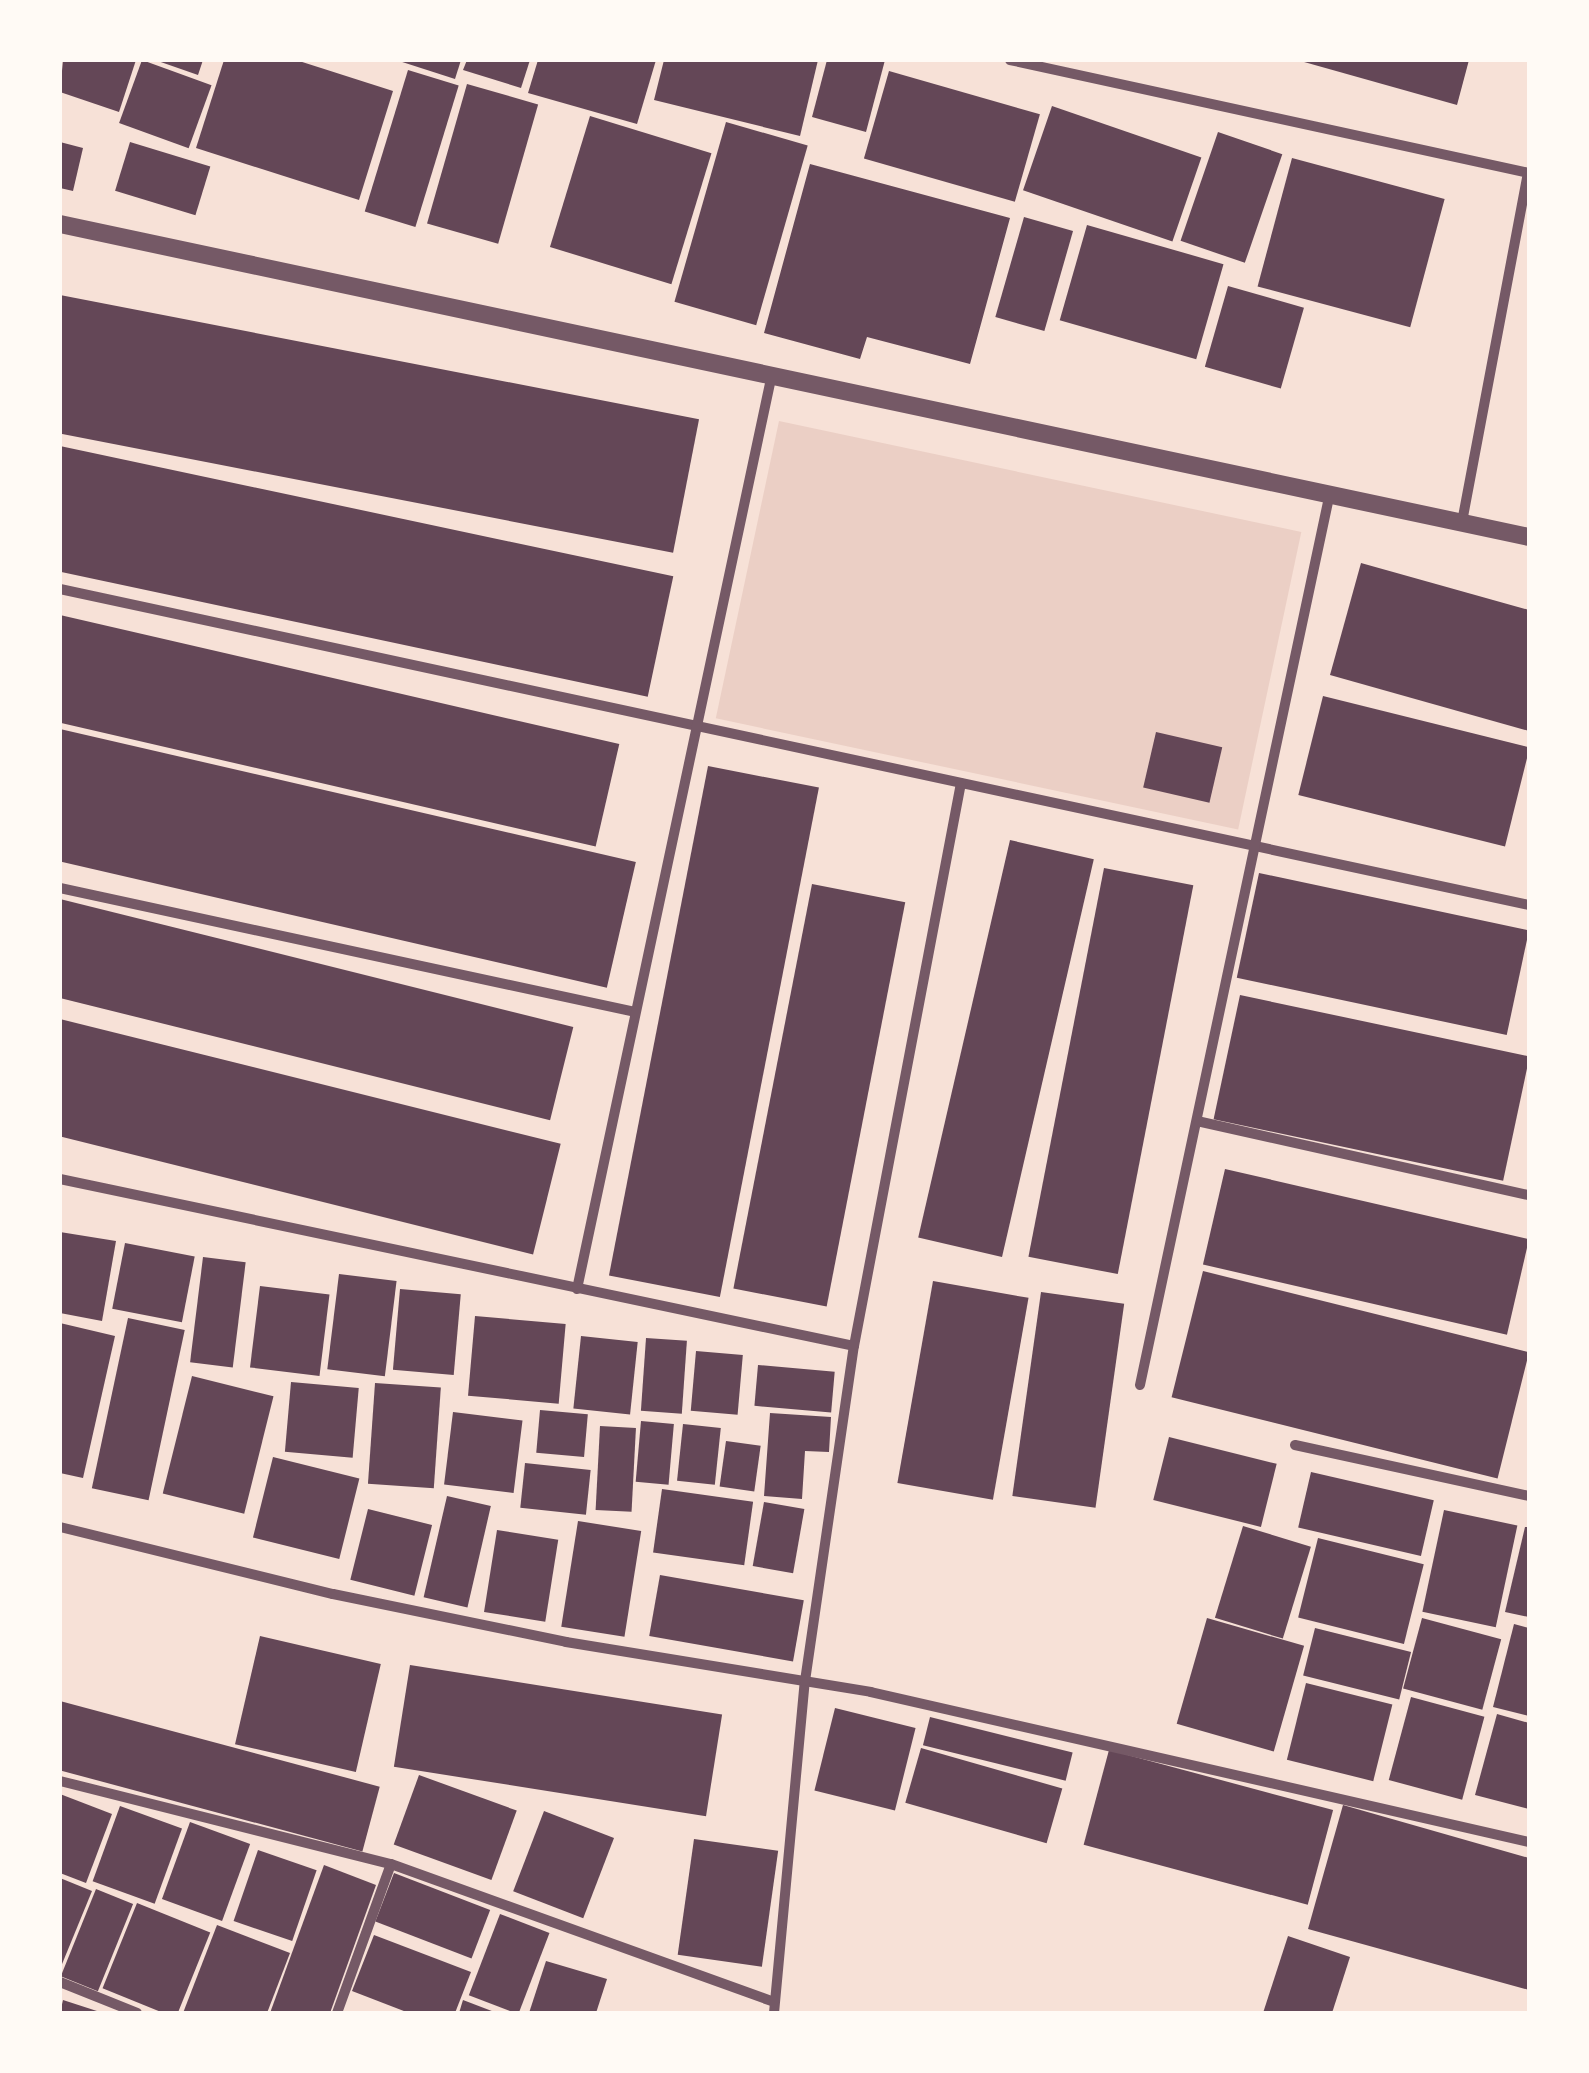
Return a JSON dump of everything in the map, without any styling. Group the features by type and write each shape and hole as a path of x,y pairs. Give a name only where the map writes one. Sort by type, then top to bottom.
{"street":[{"path":"1010,60 1529,173 1462,522"},
{"path":"60,224 771,379 1529,537"},
{"path":"577,1289 771,379"},
{"path":"1140,1384 1330,494"},
{"path":"60,589 1529,905"},
{"path":"60,1781 391,1864 774,2008 805,1681 854,1346 961,783"},
{"path":"60,888 635,1012"},
{"path":"1196,1121 1529,1195"},
{"path":"60,1179 854,1346"},
{"path":"1295,1444 1529,1496"},
{"path":"60,1527 488,1626 805,1681 1529,1842"},
{"path":"337,2013 391,1864"},
{"path":"60,1982 137,2013"}],"shaded area":[{"path":"779,421 1301,532 1238,829 716,718"}],"building":[{"path":"63,60 136,60 119,112 60,92"},
{"path":"142,60 212,85 189,148 119,123"},
{"path":"155,60 203,60 198,75"},
{"path":"224,60 296,60 393,91 359,200 196,148"},
{"path":"396,60 461,60 455,79"},
{"path":"467,60 530,60 521,88 463,70"},
{"path":"538,60 656,60 637,124 528,93"},
{"path":"664,60 818,60 800,136 654,100"},
{"path":"827,60 885,60 866,132 812,117"},
{"path":"1297,60 1469,60 1457,105"},
{"path":"408,70 459,85 415,227 365,212"},
{"path":"889,71 1040,114 1015,202 864,158"},
{"path":"467,84 538,104 498,244 427,223"},
{"path":"1052,106 1201,157 1172,242 1023,190"},
{"path":"590,116 711,153 671,284 550,247"},
{"path":"726,122 808,145 756,325 674,302"},
{"path":"1218,132 1282,154 1245,263 1181,241"},
{"path":"60,142 83,148 73,191 60,188"},
{"path":"130,142 210,167 195,215 115,191"},
{"path":"1292,158 1445,199 1410,327 1258,286"},
{"path":"810,164 1010,218 970,364 867,337 860,359 764,333"},
{"path":"1024,217 1073,231 1044,331 995,317"},
{"path":"1087,225 1223,264 1196,359 1060,320"},
{"path":"1228,286 1304,308 1281,389 1205,367"},
{"path":"60,295 699,419 673,553 60,434"},
{"path":"60,446 673,576 648,697 60,572"},
{"path":"1361,563 1529,610 1529,731 1330,675"},
{"path":"60,615 619,744 596,846 60,723"},
{"path":"1323,696 1529,747 1505,846 1298,795"},
{"path":"60,729 636,862 607,988 60,861"},
{"path":"1156,732 1222,747 1209,803 1143,788"},
{"path":"708,766 819,788 720,1297 609,1275"},
{"path":"1010,840 1094,859 1002,1257 918,1238"},
{"path":"1104,868 1193,885 1118,1274 1028,1257"},
{"path":"1259,873 1529,930 1507,1035 1237,978"},
{"path":"812,884 905,902 827,1307 733,1288"},
{"path":"60,899 573,1027 550,1120 60,998"},
{"path":"1240,995 1529,1056 1503,1181 1214,1119"},
{"path":"60,1019 561,1144 533,1254 60,1136"},
{"path":"1225,1169 1529,1239 1507,1335 1203,1264"},
{"path":"60,1232 116,1241 102,1321 60,1313"},
{"path":"125,1243 195,1257 182,1322 112,1309"},
{"path":"203,1257 246,1262 233,1367 190,1362"},
{"path":"1203,1271 1529,1352 1498,1478 1172,1397"},
{"path":"339,1274 397,1281 385,1376 327,1369"},
{"path":"933,1281 1029,1298 993,1500 897,1483"},
{"path":"260,1286 329,1295 319,1376 250,1367"},
{"path":"400,1289 461,1294 454,1375 393,1370"},
{"path":"1041,1292 1124,1304 1096,1508 1012,1496"},
{"path":"475,1316 566,1324 559,1404 468,1396"},
{"path":"128,1318 185,1330 149,1500 92,1488"},
{"path":"60,1323 115,1336 83,1478 60,1473"},
{"path":"581,1336 638,1342 630,1415 573,1409"},
{"path":"646,1338 687,1341 682,1414 641,1411"},
{"path":"696,1351 743,1355 738,1415 691,1411"},
{"path":"758,1365 835,1372 831,1413 754,1406"},
{"path":"192,1376 274,1396 244,1514 163,1493"},
{"path":"291,1382 359,1388 353,1458 285,1452"},
{"path":"375,1383 441,1388 434,1488 368,1484"},
{"path":"540,1410 588,1414 584,1457 536,1453"},
{"path":"453,1412 522,1421 514,1493 444,1484"},
{"path":"770,1413 831,1417 829,1452 805,1451 802,1499 764,1496"},
{"path":"641,1421 674,1424 669,1485 636,1482"},
{"path":"683,1424 721,1428 715,1485 677,1481"},
{"path":"600,1426 636,1428 632,1512 596,1510"},
{"path":"1169,1437 1277,1464 1261,1527 1153,1500"},
{"path":"726,1441 761,1446 754,1491 720,1487"},
{"path":"273,1457 359,1479 339,1559 253,1538"},
{"path":"525,1463 591,1470 586,1515 520,1508"},
{"path":"1311,1472 1434,1500 1421,1556 1298,1528"},
{"path":"662,1489 753,1502 744,1565 653,1552"},
{"path":"447,1496 491,1506 467,1607 424,1597"},
{"path":"764,1502 804,1509 793,1573 753,1566"},
{"path":"368,1509 432,1525 414,1596 350,1580"},
{"path":"1444,1510 1517,1526 1496,1627 1422,1612"},
{"path":"578,1521 641,1531 624,1637 561,1627"},
{"path":"1243,1526 1311,1547 1283,1639 1215,1618"},
{"path":"1525,1527 1529,1527 1529,1617 1505,1612"},
{"path":"497,1530 558,1540 545,1622 484,1612"},
{"path":"1318,1538 1424,1564 1404,1644 1298,1618"},
{"path":"660,1575 804,1600 793,1661 649,1636"},
{"path":"1207,1618 1304,1646 1274,1752 1177,1724"},
{"path":"1422,1618 1501,1639 1482,1710 1403,1689"},
{"path":"1514,1624 1529,1628 1529,1716 1493,1707"},
{"path":"1315,1628 1411,1652 1399,1699 1303,1676"},
{"path":"260,1636 381,1664 356,1772 235,1744"},
{"path":"410,1665 722,1714 706,1816 394,1767"},
{"path":"1306,1683 1392,1705 1373,1781 1287,1760"},
{"path":"1411,1697 1484,1717 1462,1800 1389,1780"},
{"path":"60,1701 380,1787 362,1851 60,1770"},
{"path":"835,1708 916,1728 895,1811 814,1790"},
{"path":"1497,1714 1529,1723 1529,1809 1475,1795"},
{"path":"930,1717 1073,1753 1066,1781 923,1745"},
{"path":"921,1748 1062,1789 1047,1843 905,1803"},
{"path":"1109,1750 1333,1810 1308,1905 1084,1845"},
{"path":"419,1775 517,1811 491,1880 394,1845"},
{"path":"60,1794 112,1814 86,1883 60,1873"},
{"path":"1343,1805 1529,1858 1529,1990 1308,1929"},
{"path":"120,1806 182,1829 155,1904 93,1881"},
{"path":"544,1811 614,1838 583,1918 513,1891"},
{"path":"190,1822 250,1844 222,1921 162,1899"},
{"path":"694,1839 778,1851 762,1967 678,1955"},
{"path":"258,1850 317,1870 292,1941 234,1921"},
{"path":"324,1865 376,1885 330,2013 270,2013"},
{"path":"394,1873 490,1910 472,1958 375,1922"},
{"path":"60,1878 92,1891 60,1969"},
{"path":"96,1889 133,1904 98,1991 61,1976"},
{"path":"137,1903 210,1933 178,2013 164,2013 103,1988"},
{"path":"500,1914 549,1933 519,2013 469,1995"},
{"path":"217,1925 290,1953 267,2013 183,2013"},
{"path":"374,1935 471,1972 455,2013 409,2013 352,1991"},
{"path":"1288,1936 1350,1957 1332,2013 1263,2013"},
{"path":"546,1961 607,1979 596,2013 529,2013"},
{"path":"63,2000 100,2012 100,2013 60,2013"},
{"path":"463,2000 497,2013 459,2013"}]}
